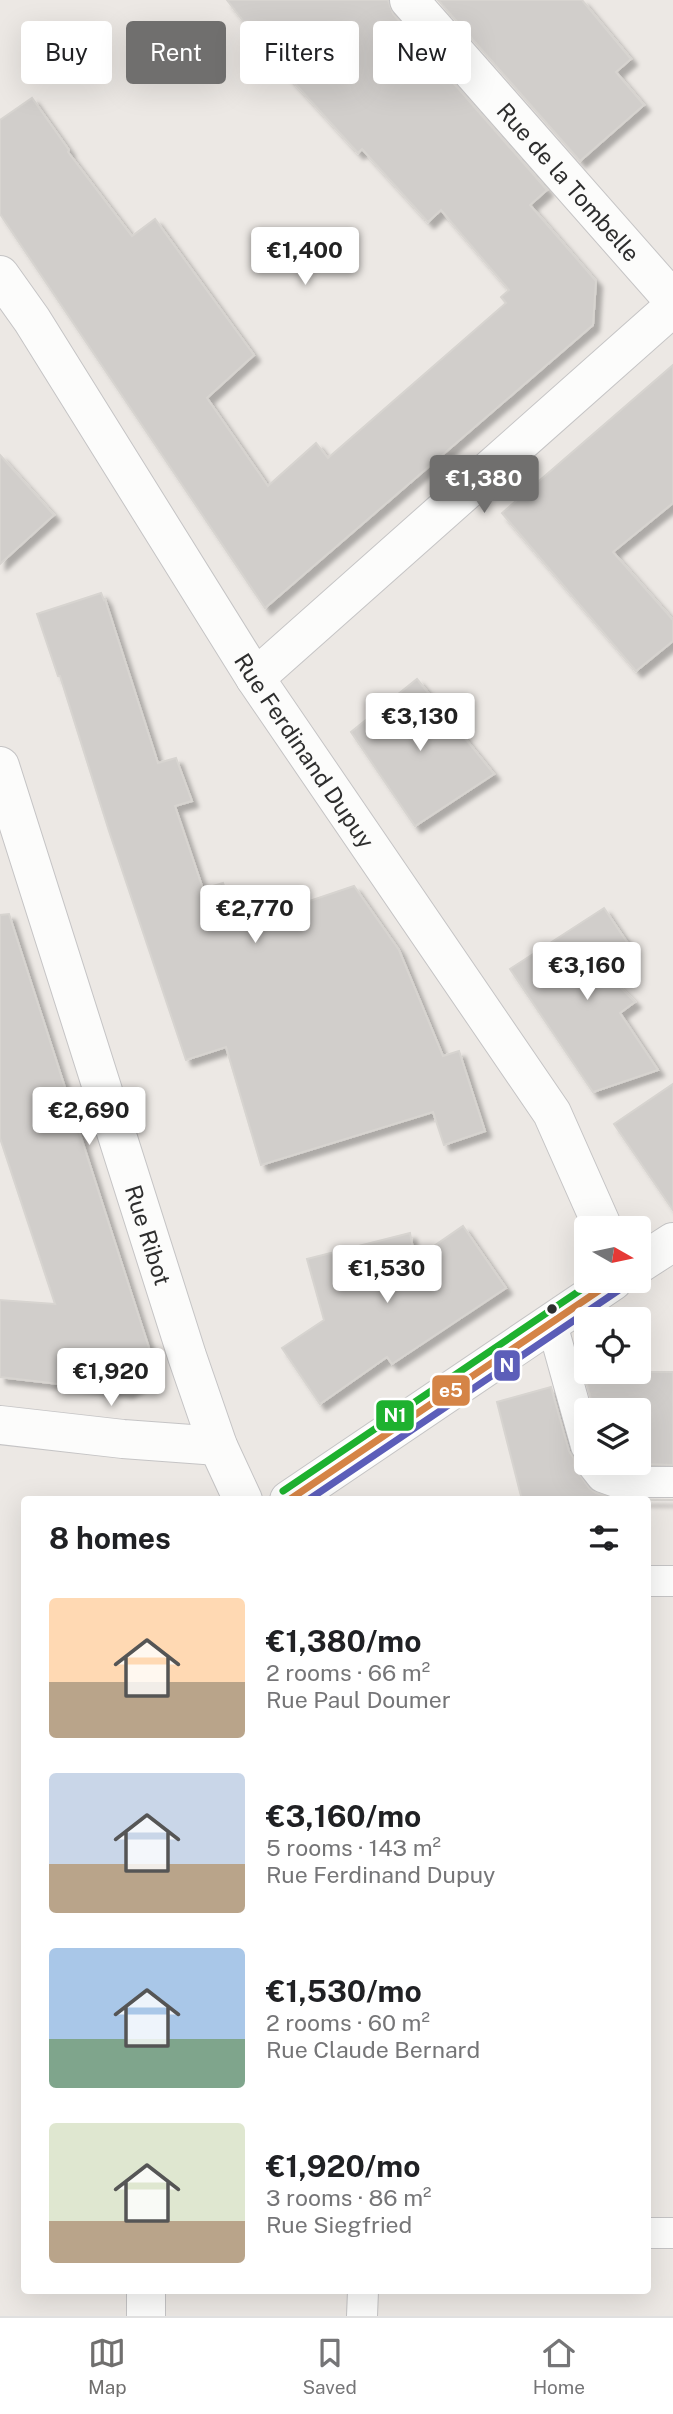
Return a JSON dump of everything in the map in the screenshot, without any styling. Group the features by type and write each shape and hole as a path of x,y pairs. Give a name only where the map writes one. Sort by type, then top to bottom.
{"street":[{"name":"Rue de la Tombelle","path":"409,0 673,300"},
{"name":"Rue Ferdinand Dupuy","path":"0,275 32,320 255,678 552,1113 598,1216"},
{"path":"255,678 673,307"},
{"name":"Rue Ribot","path":"0,766 183,1343 218,1446 241,1496"},
{"path":"651,1256 673,1242"},
{"path":"295,1496 596,1293"},
{"path":"0,1424 123,1439 218,1446"},
{"path":"146,2294 146,2316"}],"lane":[{"path":"552,1324 574,1403"},
{"path":"601,1475 617,1482 673,1482"},
{"path":"651,1581 673,1581"},
{"path":"651,2233 673,2233"},
{"path":"362,2316 363,2294"}],"building":[{"path":"227,0 388,0 393,14 399,21 373,21 373,84 454,84 547,190 530,205 596,281 593,325 265,608 0,214 0,120 32,98 68,152 132,236 155,219 254,355 207,398 268,486 316,443 328,458 506,303 501,297 509,290 441,210 428,222 362,149 358,153 295,84 359,84 359,21 243,21"},
{"path":"438,0 582,0 631,59 616,72 644,105 580,161 471,37 471,21 457,21"},
{"path":"673,365 673,503 613,552 673,620 673,641 636,671 502,513"},
{"path":"0,455 54,515 0,564"},
{"path":"101,593 158,763 176,758 192,801 175,806 203,889 223,883 238,925 354,886 399,950 443,1056 459,1051 485,1131 444,1145 433,1112 261,1165 226,1047 186,1060 60,676 37,614"},
{"path":"417,679 494,774 415,826 351,732"},
{"path":"604,908 631,948 601,968 635,1002 620,1013 658,1070 593,1092 510,969"},
{"path":"9,914 151,1354 148,1373 138,1386 127,1392 0,1377 0,1300 55,1304 0,1138 0,915"},
{"path":"673,1084 673,1210 614,1124"},
{"path":"463,1226 506,1288 392,1364 387,1357 320,1404 282,1348 324,1320 307,1259 410,1233 415,1259"},
{"path":"651,1372 673,1372 673,1465 651,1464 651,1398 591,1398 587,1384 651,1384"},
{"path":"551,1387 569,1451 574,1459 574,1475 580,1475 589,1488 606,1496 521,1496 497,1402"}],"transit line":[{"name":"N1","path":"283,1491 576,1293"},
{"name":"e5","path":"295,1496 595,1293"},
{"name":"N","path":"314,1496 615,1293"}]}
